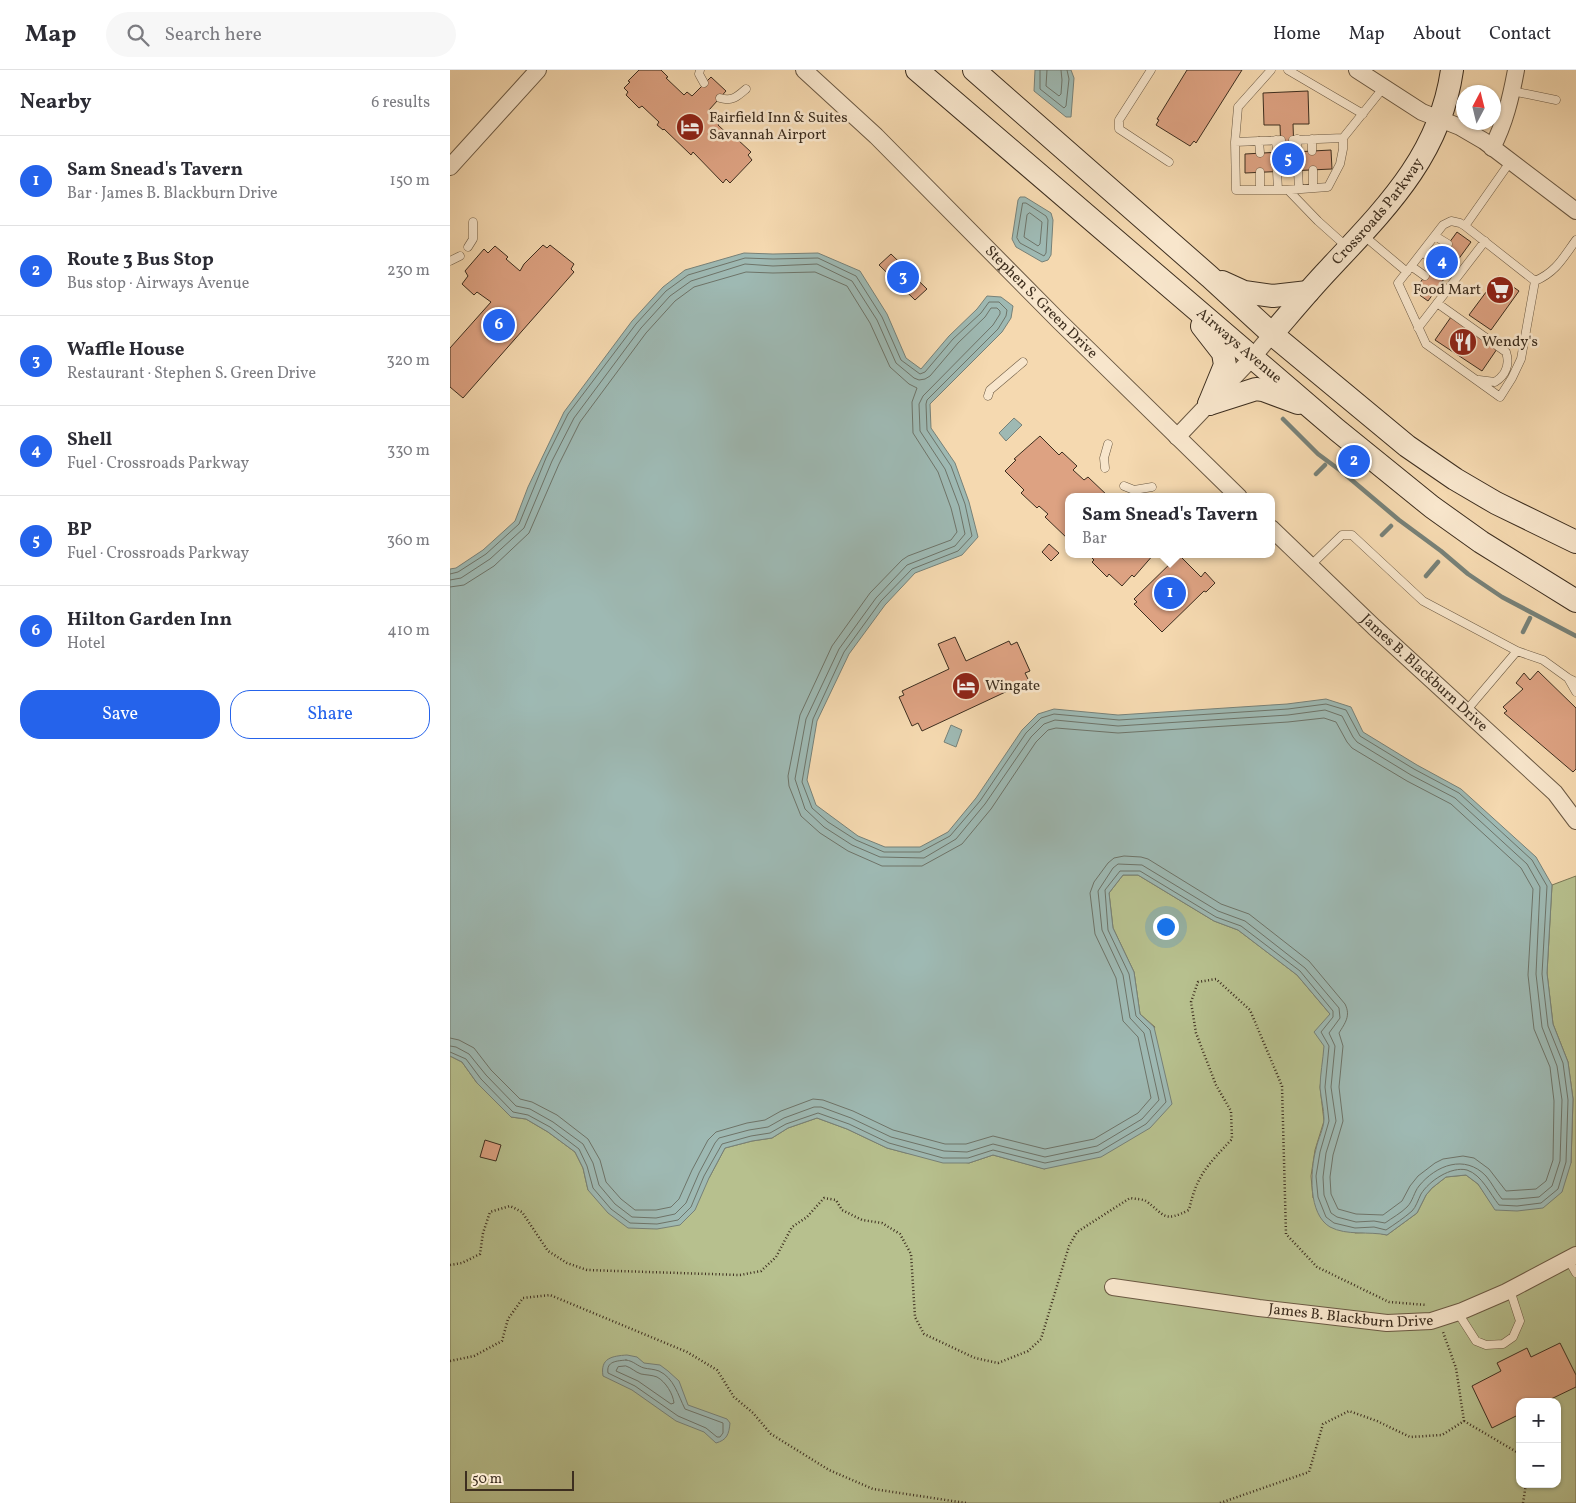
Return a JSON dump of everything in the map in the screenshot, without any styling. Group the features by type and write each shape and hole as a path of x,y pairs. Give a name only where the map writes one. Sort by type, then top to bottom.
{"main road":[{"name":"Airways Avenue","path":"916,70 1312,408 1432,507 1481,542 1576,600"},
{"name":"Airways Avenue","path":"974,70 1210,277 1272,334 1407,446 1455,479 1511,512 1576,542"},
{"name":"Crossroads Parkway","path":"1272,334 1410,177 1423,157 1440,120 1446,103 1452,70"},
{"path":"1210,277 1244,292 1273,296 1308,292 1296,332 1309,365"},
{"path":"1171,286 1224,358 1225,365 1209,404"},
{"path":"1209,404 1256,389 1312,408"}],"street":[{"path":"450,167 538,70"},
{"name":"Stephen S. Green Drive","path":"804,70 876,136 1177,437"},
{"path":"1357,70 1422,112 1460,127 1492,148 1576,211"},
{"path":"1492,148 1501,130 1516,70"},
{"path":"1234,493 1177,437 1253,357 1272,334"},
{"name":"James B. Blackburn Drive","path":"1275,532 1555,793 1574,813"},
{"name":"James B. Blackburn Drive","path":"1113,1288 1387,1323 1431,1321 1458,1313 1510,1290 1572,1257"}],"lane":[{"path":"700,70 699,74 704,83"},
{"path":"1151,70 1119,120 1119,129 1169,162"},
{"path":"1270,70 1238,107 1235,142 1236,190 1288,190 1328,187 1340,164 1343,138 1384,87"},
{"path":"1288,70 1363,114"},
{"path":"720,98 726,100 736,98 746,89"},
{"path":"1512,91 1556,100"},
{"path":"1298,152 1295,140 1343,138"},
{"path":"1312,139 1312,151"},
{"path":"1235,142 1278,140 1276,153"},
{"path":"1259,141 1260,153"},
{"path":"1465,226 1510,162"},
{"path":"1313,170 1313,188"},
{"path":"1298,171 1299,189"},
{"path":"1260,172 1260,190"},
{"path":"1277,172 1278,190"},
{"path":"1288,190 1318,221 1425,276"},
{"path":"1451,221 1465,226 1536,281 1521,359 1500,397 1426,344 1398,283 1443,226 1451,221"},
{"path":"468,247 473,239 473,222"},
{"path":"1435,236 1448,244"},
{"path":"1536,281 1548,276 1558,266 1576,240"},
{"path":"1418,328 1485,241"},
{"path":"1422,252 1435,261"},
{"path":"1462,255 1470,261"},
{"path":"450,261 460,256"},
{"path":"1450,272 1457,277"},
{"path":"1438,287 1446,292"},
{"path":"1437,303 1506,352 1509,359 1508,367 1499,379 1495,382 1487,382 1473,378"},
{"path":"988,396 990,390 1023,362"},
{"path":"1105,468 1104,458 1108,444"},
{"path":"1124,486 1134,490 1152,487"},
{"path":"1310,566 1342,535 1352,535 1423,600 1517,651 1544,660 1576,682"},
{"path":"1466,711 1517,651"},
{"path":"1568,678 1576,692"},
{"path":"1572,1257 1576,1273"},
{"path":"1458,1313 1476,1341 1486,1345 1502,1344 1512,1337 1520,1321 1510,1290"}],"path":[{"path":"450,1265 462,1263 480,1254 483,1233 490,1212 510,1206 522,1212 548,1251 567,1263 587,1270 740,1275 761,1271 776,1257 792,1227 807,1217 824,1198 836,1200 842,1210 855,1217 882,1223 900,1234 911,1254 915,1317 924,1334 975,1358 998,1363 1028,1351 1041,1339 1069,1246 1077,1232 1130,1198 1145,1200 1161,1215 1176,1217 1189,1210 1193,1193 1203,1170 1232,1139 1231,1112 1216,1085 1196,1033 1190,1002 1198,982 1216,979 1250,1010 1282,1086 1286,1234 1317,1267 1389,1302 1430,1305 1438,1319 1456,1368 1464,1421"},
{"path":"450,1361 474,1356 502,1341 508,1319 522,1298 550,1295 687,1352 717,1370 734,1397 753,1413 771,1434 829,1470 873,1488 966,1503"},
{"path":"1220,1503 1309,1472 1323,1424 1349,1411 1377,1421 1410,1437 1442,1435 1464,1421"},
{"path":"1464,1421 1516,1452"},
{"path":"1523,1503 1525,1488"}],"green space":[{"path":"1123,875 1138,875 1214,921 1238,930 1297,975 1330,1014 1320,1087 1324,1121 1315,1150 1311,1176 1313,1198 1355,1233 1374,1232 1387,1235 1417,1213 1426,1195 1446,1177 1466,1175 1478,1184 1496,1210 1571,1163 1573,1099 1568,1062 1553,1024 1547,973 1552,885 1576,876 1576,1503 450,1503 450,1056 462,1062 477,1083 511,1117 526,1119 548,1132 575,1152 583,1168 588,1190 709,1178 725,1148 772,1138 788,1128 817,1118 847,1129 887,1148 906,1153 969,1163 993,1155 1045,1169 1155,1027 1140,1014 1134,972 1113,928 1109,893"}],"water":[{"path":"1035,70 1071,70 1074,78 1071,117 1066,117 1034,91"},
{"path":"1020,197 1025,197 1051,213 1053,220 1051,255 1048,260 1042,262 1016,247 1012,239"},
{"path":"744,253 818,253 860,271 887,314 906,358 921,369 987,296 1001,297 1013,306 1011,318 1002,332 930,404 931,428 955,463 969,502 978,537 962,555 915,573 885,605 849,654 817,721 807,780 816,805 858,836 885,847 920,847 948,832 976,798 1022,730 1038,714 1054,709 1118,715 1287,704 1326,699 1351,707 1363,732 1461,789 1536,857 1552,885 1547,973 1553,1024 1568,1062 1573,1099 1571,1163 1562,1192 1543,1208 1517,1211 1495,1210 1478,1184 1466,1175 1446,1177 1426,1195 1417,1213 1387,1235 1351,1232 1330,1227 1323,1221 1314,1202 1312,1180 1314,1158 1324,1119 1320,1078 1324,1046 1314,1032 1330,1014 1297,975 1238,930 1214,921 1138,875 1123,875 1109,893 1113,928 1134,972 1140,1014 1154,1027 1172,1104 1150,1128 1101,1157 1044,1169 993,1155 969,1163 943,1163 887,1148 847,1129 817,1118 788,1128 772,1138 725,1148 695,1210 680,1225 657,1229 628,1228 608,1213 588,1190 583,1168 575,1152 548,1132 526,1119 511,1117 477,1083 462,1062 450,1056 450,569 456,568 483,550 515,521 528,487 564,412 632,321 663,287 685,270"},
{"path":"1014,418 1022,425 1006,441 999,433"},
{"path":"951,725 962,730 956,747 944,742"},
{"path":"627,1355 637,1357 644,1363 660,1365 679,1381 688,1405 727,1419 730,1423 725,1438 716,1443 704,1432 676,1421 632,1390 603,1376 603,1365 608,1359"}],"building":[{"name":"Fairfield Inn & Suites Savannah Airport","path":"639,70 661,70 668,77 666,78 684,95 687,92 692,96 711,77 726,91 709,110 720,122 718,125 735,141 737,139 751,152 748,155 752,160 730,183 726,179 723,183 693,152 691,155 664,129 657,125 659,122 642,106 639,108 626,95 628,92 624,88"},
{"path":"1187,70 1242,70 1196,143 1194,141 1190,146 1156,125 1159,120 1157,119"},
{"path":"1308,91 1309,124 1293,124 1294,152 1331,150 1332,169 1245,173 1245,154 1281,152 1280,125 1264,125 1263,93"},
{"path":"1457,232 1471,242 1428,301 1414,291"},
{"path":"543,245 547,248 550,245 574,264 571,269 574,272 463,398 450,387 450,348 491,302 477,292 474,295 462,284 468,276 465,271 484,249 488,253 495,246 520,271 524,264"},
{"path":"891,254 927,289 915,300 879,265"},
{"path":"1498,276 1519,291 1491,330 1469,315"},
{"path":"1451,317 1497,349 1482,371 1435,340"},
{"path":"1040,436 1059,455 1062,452 1077,466 1073,470 1084,480 1088,477 1105,493 1065,493 1065,536 1045,517 1048,514 1039,506 1037,508 1021,493 1024,490 1005,471 1016,460 1014,459"},
{"path":"1049,544 1059,553 1051,561 1042,552"},
{"path":"1092,558 1151,558 1134,577 1132,575 1122,586 1109,574 1107,577 1092,562 1094,560"},
{"path":"1176,558 1182,558 1201,577 1205,572 1215,583 1206,592 1204,591 1162,632 1134,604 1137,602 1134,599"},
{"name":"Wingate","path":"955,637 966,661 1009,641 1011,645 1017,642 1030,671 1025,673 1029,681 922,731 918,723 912,726 899,697 904,695 902,691 949,669 938,644"},
{"path":"1538,671 1576,708 1576,769 1573,772 1504,713 1507,711 1503,707 1523,689 1516,683 1524,673 1530,680"},
{"path":"485,1140 501,1145 496,1161 480,1157"},
{"path":"1560,1343 1576,1375 1576,1387 1553,1398 1516,1398 1516,1416 1492,1428 1472,1386 1501,1371 1497,1363 1527,1348 1531,1357"}],"waterway":[{"path":"1283,419 1318,454 1468,574 1502,597 1576,636"},
{"path":"1316,474 1325,465"},
{"path":"1382,535 1391,526"},
{"path":"1426,576 1438,562"},
{"path":"1523,632 1530,618"}],"place":[{"name":"Fairfield Inn & Suites Savannah Airport","path":"690,127"},
{"name":"BP","path":"1288,159"},
{"name":"Shell","path":"1442,262"},
{"name":"Waffle House","path":"903,277"},
{"name":"Food Mart","path":"1500,290"},
{"name":"Hilton Garden Inn","path":"499,325"},
{"name":"Wendy's","path":"1463,342"},
{"name":"Route 3 Bus Stop","path":"1354,461"},
{"name":"Sam Snead's Tavern","path":"1170,593"},
{"name":"Wingate","path":"966,686"}]}
